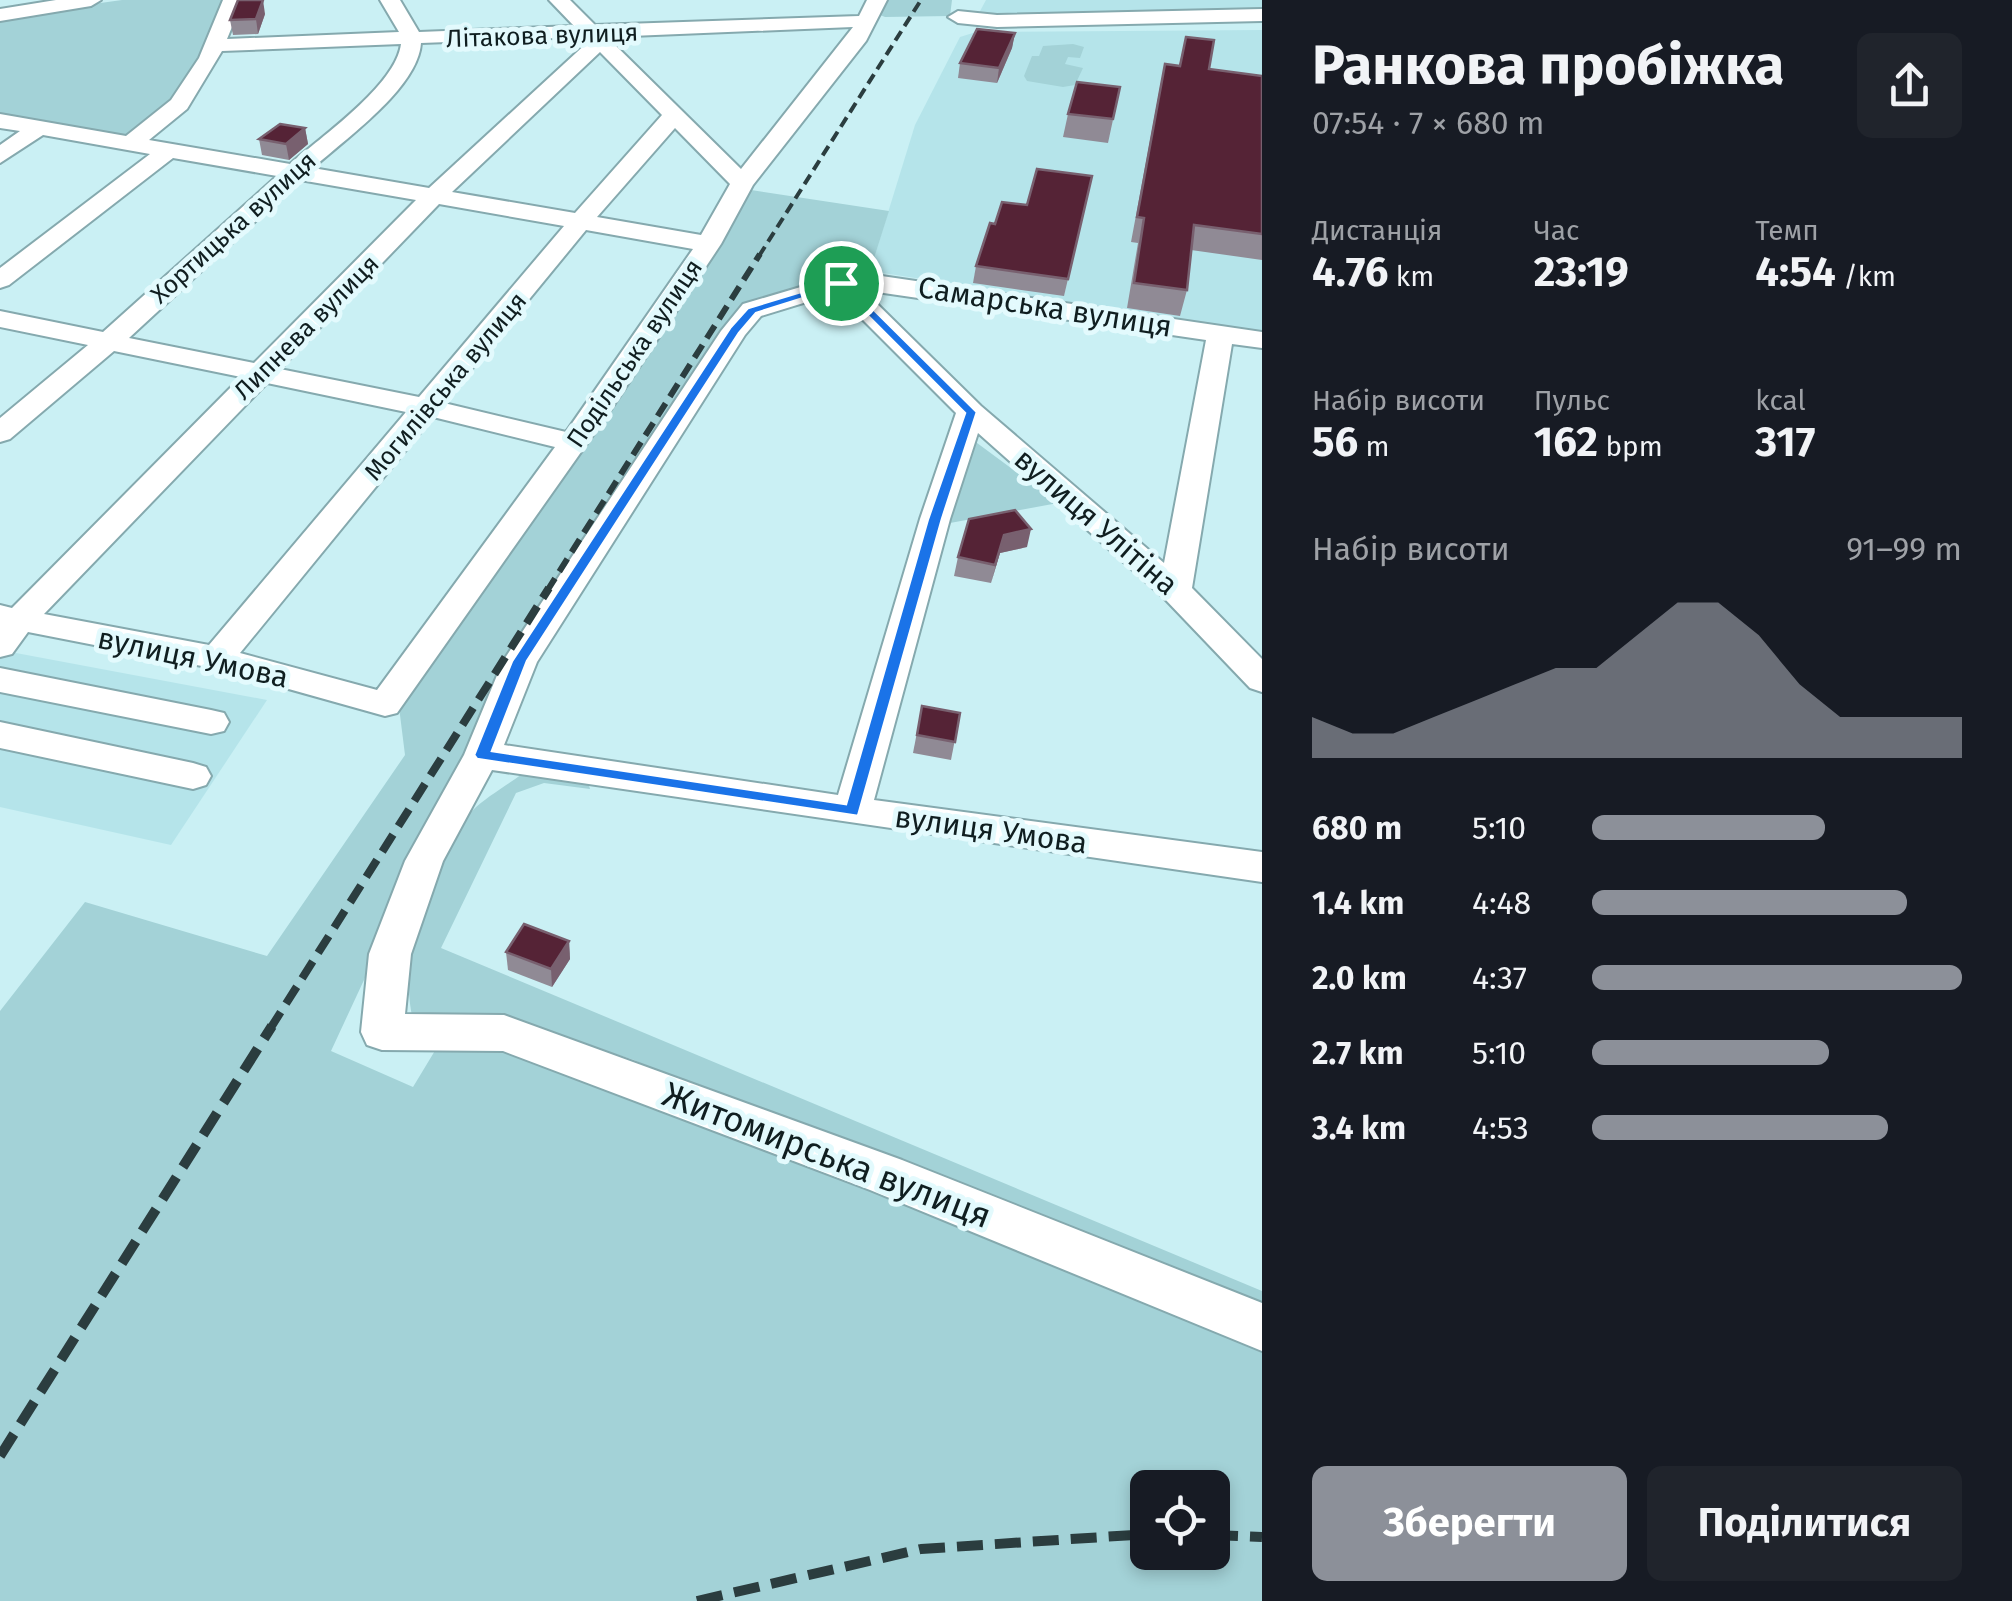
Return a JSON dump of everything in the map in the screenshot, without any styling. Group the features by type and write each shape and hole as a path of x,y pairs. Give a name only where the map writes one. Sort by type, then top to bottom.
{"street":[{"path":"0,15 91,0"},
{"path":"133,142 179,104 214,45 232,0"},
{"path":"390,0 412,28 414,40"},
{"path":"559,0 742,183"},
{"path":"845,0 872,12"},
{"path":"719,9 740,27"},
{"name":"Літакова вулиця","path":"214,45 596,37 740,27 872,12"},
{"name":"Подільська вулиця","path":"385,704 574,443 709,244 742,183 872,12"},
{"path":"958,17 997,21 1262,15"},
{"name":"Липнева вулиця","path":"6,627 596,37"},
{"name":"Хортицька вулиця","path":"0,432 106,344 391,85 402,71 414,40"},
{"name":"Могилівська вулиця","path":"217,658 674,114"},
{"path":"0,121 709,244"},
{"path":"0,156 38,128"},
{"path":"0,280 170,149"},
{"name":"Самарська вулиця","path":"382,1032 390,954 396,936 424,861 482,755 520,661 734,331 752,310 841,283 903,286 1262,340"},
{"name":"вулиця Улітіна","path":"841,283 971,412 1174,590 1262,680"},
{"path":"0,319 258,376 429,408 574,443"},
{"path":"1174,590 1220,334"},
{"path":"852,811 935,519 971,412"},
{"name":"вулиця Умова","path":"6,627 217,658 385,704"},
{"path":"0,680 211,722"},
{"path":"0,734 193,776"},
{"name":"вулиця Умова","path":"482,755 1262,867"},
{"name":"Житомирська вулиця","path":"382,1032 504,1033 886,1174 1262,1328"}],"shaded area":[{"path":"122,0 233,0 176,104 131,140 0,117 0,17"},
{"path":"882,0 952,0 950,16 885,17 875,13"},
{"path":"986,0 1262,0 1262,11 1001,17 979,13"},
{"path":"1262,30 1262,332 870,271 915,125 960,37 976,32"},
{"path":"1043,46 1084,47 1080,58 1068,57 1065,64 1083,68 1075,85 1027,81 1024,76 1032,56 1039,56"},
{"path":"751,190 889,211 870,271 838,268 836,279 763,301 481,728 331,1051 413,1087 436,1049 514,1048 1262,1347 1262,1601 0,1601 0,1011 85,902 267,956 405,755 399,707"},
{"path":"973,440 1058,503 950,523"},
{"path":"0,650 267,700 171,845 0,807"},
{"path":"522,774 587,779 590,789 544,783 516,793 441,948 1262,1291 1262,1304 720,1103 634,1060 524,1024 413,1019 409,996 414,940 443,853 472,811"}],"building":[{"path":"238,0 263,0 256,19 230,20"},
{"path":"977,29 1015,33 999,68 960,63"},
{"path":"1186,37 1214,40 1209,69 1262,76 1262,234 1194,225 1187,290 1134,283 1144,218 1137,217 1165,64 1180,66"},
{"path":"1077,82 1120,87 1113,119 1068,114"},
{"path":"280,124 305,128 286,144 259,139"},
{"path":"1037,169 1092,176 1068,279 976,266 990,223 995,224 1002,202 1027,205"},
{"path":"1015,510 1031,529 1004,535 995,565 958,557 969,519"},
{"path":"922,706 960,713 955,742 917,735"},
{"path":"524,924 569,941 551,969 506,952"}],"railway":[{"path":"759,256 921,0"},
{"path":"547,591 760,254"},
{"path":"270,1029 549,588"},
{"path":"0,1456 272,1026"},
{"path":"697,1601 921,1549 1130,1535"},
{"path":"1230,1536 1262,1537"}],"route":[{"path":"841,283 971,412 935,519 852,811 482,755 520,661 734,331 752,310 841,283"}]}
